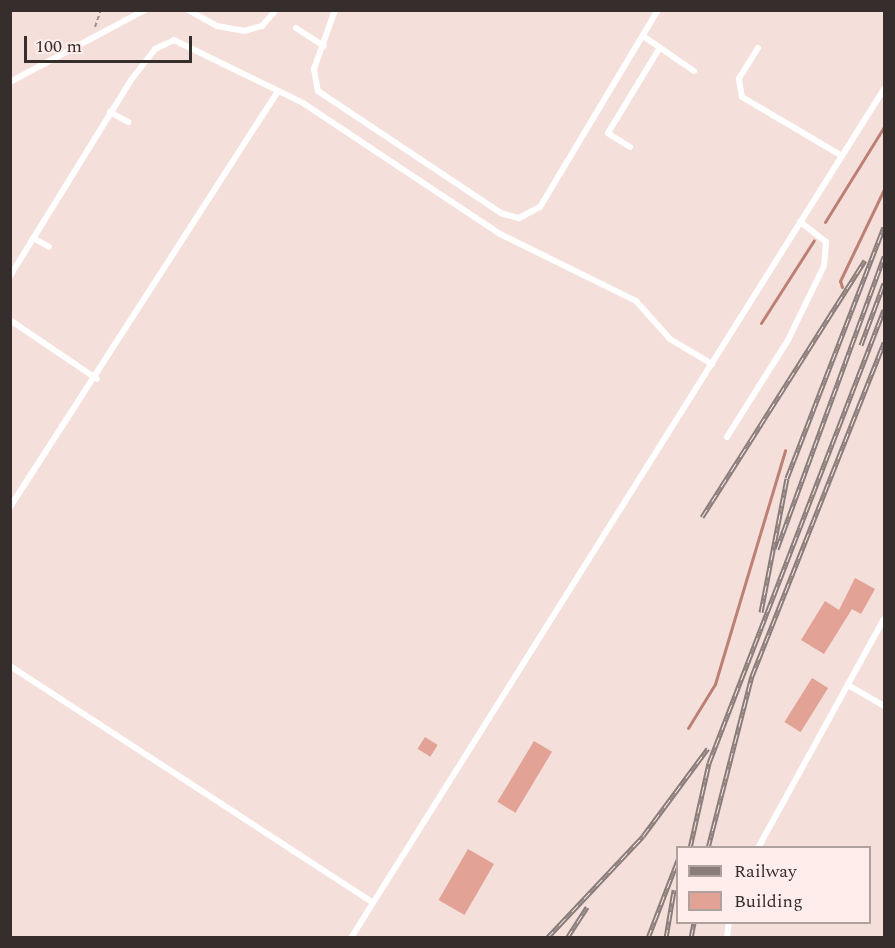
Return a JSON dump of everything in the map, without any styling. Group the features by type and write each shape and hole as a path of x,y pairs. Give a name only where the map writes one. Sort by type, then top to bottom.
{"lane":[{"path":"10,82 144,10"},
{"path":"188,10 217,26 244,31 262,26 276,10"},
{"path":"335,10 313,73 322,94 501,213 519,218 540,207 658,10"},
{"path":"296,28 324,46"},
{"path":"644,36 694,71"},
{"path":"10,276 110,112 148,56 174,40 277,92 377,149 500,234 636,301 670,339 711,364"},
{"path":"630,147 608,133 660,48"},
{"path":"758,48 739,79 742,97 842,156"},
{"path":"351,938 885,89"},
{"path":"10,507 97,379 277,92"},
{"path":"110,112 128,122"},
{"path":"727,437 788,340 824,266 826,242 800,222"},
{"path":"33,238 49,247"},
{"path":"10,320 97,379"},
{"path":"759,846 885,619"},
{"path":"10,666 372,902"},
{"path":"848,685 885,706"}],"path":[{"path":"93,36 101,10"}],"building":[{"path":"855,578 875,589 861,614 852,609 824,654 801,640 825,601 839,610"},
{"path":"812,678 828,688 801,732 784,722"},
{"path":"425,737 438,745 430,757 418,749"},
{"path":"534,741 552,752 515,813 497,802"},
{"path":"468,849 494,864 464,915 438,900"}],"waterway":[{"path":"825,222 884,127"},
{"path":"842,287 840,281 884,189"},
{"path":"761,323 814,240"},
{"path":"688,728 715,684 785,450"}],"railway":[{"path":"761,612 787,478 884,227"},
{"path":"777,549 884,256"},
{"path":"702,517 865,260"},
{"path":"861,345 884,283"},
{"path":"690,846 709,763 884,310"},
{"path":"709,846 752,676 884,342"},
{"path":"547,938 643,836 708,748"},
{"path":"648,938 676,865"},
{"path":"666,938 674,890"},
{"path":"567,938 587,907"},
{"path":"691,938 694,924"}]}
